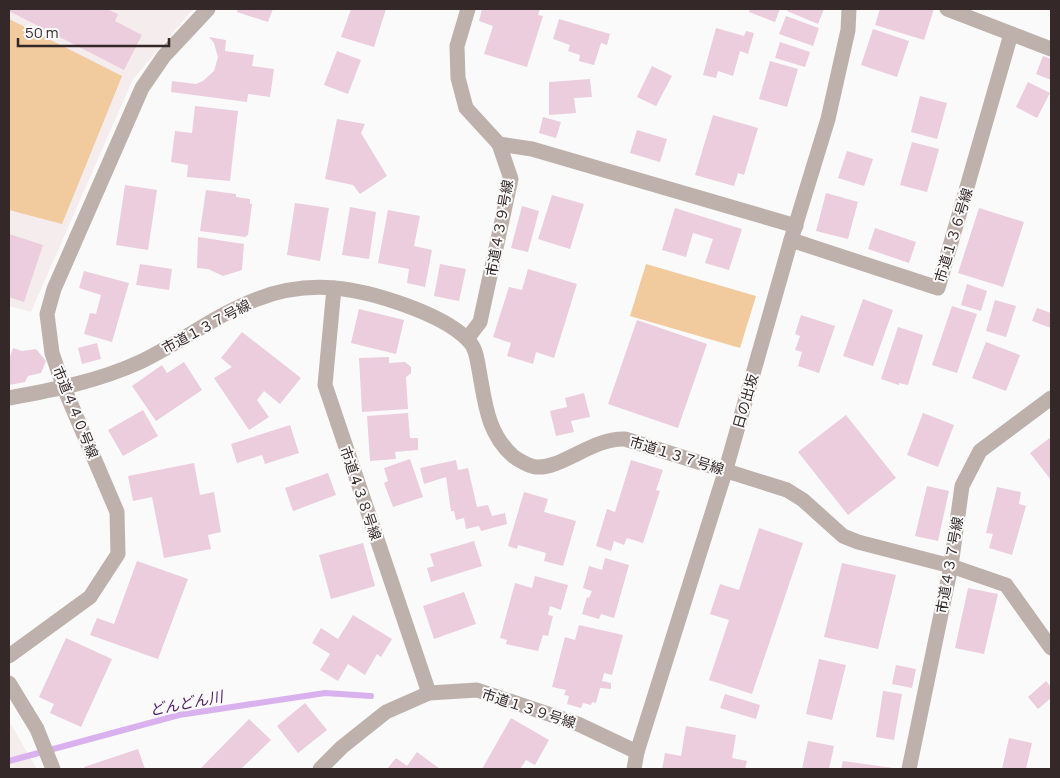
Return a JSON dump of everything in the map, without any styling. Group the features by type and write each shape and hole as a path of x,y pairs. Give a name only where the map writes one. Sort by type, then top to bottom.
{"street":[{"name":"市道４４０号線","path":"9,656 90,597 118,554 117,512 64,388 52,353 47,314 54,289 142,88 164,56 208,9"},
{"name":"市道４３９号線","path":"467,339 480,322 511,179 499,144 466,108 458,78 457,46 468,9"},
{"name":"日の出坂","path":"634,769 637,752 726,469 828,119 848,30 849,9"},
{"path":"947,9 1051,49"},
{"name":"市道１３６号線","path":"499,144 532,149 794,233 938,288 1011,34"},
{"name":"市道１３７号線","path":"9,398 64,388 139,362 247,302 292,290 334,288 409,306 467,339 476,352 488,416 494,435 504,448 517,459 535,467 548,466 598,443 613,438 625,439 726,469 787,490 803,500 843,536 858,542 951,566 1006,585 1051,648"},
{"name":"市道４３８号線","path":"334,288 325,385 429,692"},
{"name":"市道４３７号線","path":"909,769 951,566 962,486 980,451 1051,398"},
{"path":"9,683 37,729 51,765"},
{"name":"市道１３９号線","path":"320,769 342,746 386,712 429,692 477,690 578,724 637,752"}],"shaded area":[{"path":"9,9 193,9 133,79 31,312 9,306"},
{"path":"9,19 122,76 62,224 9,210"},
{"path":"646,264 756,296 740,348 630,316"},
{"path":"9,721 35,766 37,769 9,769"}],"building":[{"path":"9,9 107,9 118,14 115,21 142,35 124,70 9,11"},
{"path":"238,9 273,9 268,22 237,12"},
{"path":"351,9 386,9 374,47 341,37"},
{"path":"482,9 540,9 538,15 543,16 527,67 484,54 493,26 479,21"},
{"path":"750,9 780,9 775,22 749,12"},
{"path":"788,9 824,9 818,24 787,11"},
{"path":"880,9 934,9 924,40 875,25"},
{"path":"786,16 819,28 813,46 779,34"},
{"path":"559,19 610,34 607,45 601,43 594,65 579,61 580,55 568,51 570,45 553,39"},
{"path":"716,28 744,36 746,31 754,33 748,54 740,51 733,76 718,71 716,78 703,75"},
{"path":"873,29 909,41 897,77 861,65"},
{"path":"209,37 226,40 225,51 254,55 252,66 274,69 270,97 248,94 247,102 171,92 172,81 196,84 203,81 214,71 218,57 214,43"},
{"path":"780,42 810,52 805,67 775,58"},
{"path":"337,51 361,60 348,94 324,85"},
{"path":"1043,56 1051,59 1051,80 1036,74"},
{"path":"770,61 798,69 787,107 759,99"},
{"path":"652,66 672,76 656,106 637,97"},
{"path":"590,79 592,97 574,98 576,113 549,115 549,82"},
{"path":"1028,82 1050,93 1037,118 1016,107"},
{"path":"920,96 947,103 937,139 911,132"},
{"path":"195,106 238,111 230,181 187,177 188,165 171,162 175,131 192,133"},
{"path":"713,115 758,128 744,175 738,173 734,186 695,175"},
{"path":"543,117 561,122 556,138 539,133"},
{"path":"337,119 365,124 361,133 387,176 360,194 353,185 325,179"},
{"path":"637,130 667,139 660,162 630,153"},
{"path":"912,142 939,149 927,192 900,185"},
{"path":"847,151 873,159 864,186 838,178"},
{"path":"125,185 157,190 148,250 116,245"},
{"path":"206,190 236,194 236,197 250,199 250,204 252,204 248,235 245,237 200,231"},
{"path":"826,193 858,202 848,239 816,231"},
{"path":"552,195 584,204 570,249 538,239"},
{"path":"295,203 329,208 320,261 287,255"},
{"path":"522,206 539,211 528,252 511,248"},
{"path":"350,207 376,212 369,259 342,255"},
{"path":"675,208 742,229 729,270 705,263 713,239 693,233 686,257 662,250"},
{"path":"979,208 1024,222 1003,287 958,273"},
{"path":"388,210 420,216 414,246 432,250 425,287 407,283 409,269 378,263"},
{"path":"875,228 916,242 909,263 868,249"},
{"path":"9,234 43,245 24,302 9,297"},
{"path":"198,237 244,244 242,270 223,276 208,269 197,268"},
{"path":"140,264 172,269 169,290 136,285"},
{"path":"440,264 466,269 459,301 434,296"},
{"path":"528,269 577,284 554,358 536,352 533,364 507,356 511,343 493,337 509,287 522,290"},
{"path":"84,271 129,283 112,342 84,334 90,313 96,314 101,295 79,288"},
{"path":"967,284 987,291 981,311 961,305"},
{"path":"863,299 893,310 873,366 843,356"},
{"path":"995,300 1016,306 1006,337 986,331"},
{"path":"952,306 977,314 957,373 932,365"},
{"path":"1037,308 1051,313 1051,328 1032,321"},
{"path":"359,309 404,320 396,354 351,343"},
{"path":"801,315 835,326 819,373 798,366 802,352 795,350 800,336 795,334"},
{"path":"637,320 707,344 678,428 608,404"},
{"path":"898,327 923,335 908,385 899,383 899,385 881,379"},
{"path":"242,332 301,378 280,404 264,391 257,400 269,417 249,430 214,378 232,367 221,358"},
{"path":"986,342 1020,355 1006,391 972,378"},
{"path":"97,343 101,359 82,364 78,348"},
{"path":"13,348 22,351 36,349 46,361 41,373 28,376 25,382 9,385 9,360"},
{"path":"389,357 389,363 405,362 411,367 411,373 406,377 408,409 362,412 359,358"},
{"path":"184,362 202,390 156,421 132,386 162,365 167,373"},
{"path":"584,393 590,417 571,421 574,432 556,436 550,411 567,407 565,398"},
{"path":"143,410 158,436 123,456 108,430"},
{"path":"408,413 410,438 418,438 418,450 395,452 396,459 370,461 367,416"},
{"path":"923,413 954,425 938,467 907,455"},
{"path":"846,415 896,478 848,515 798,452"},
{"path":"290,425 299,453 265,464 262,455 237,463 231,444"},
{"path":"1051,437 1051,480 1030,453"},
{"path":"410,459 423,497 393,507 384,483 388,481 384,468"},
{"path":"456,460 458,470 468,468 477,507 488,505 492,516 505,513 507,524 481,531 479,526 466,529 464,518 456,520 454,511 451,511 446,477 424,484 420,468"},
{"path":"631,460 663,470 656,490 660,491 643,543 627,538 624,545 614,541 611,551 596,546 607,509 615,512"},
{"path":"194,463 200,495 214,492 221,532 208,535 211,549 164,558 152,497 133,501 128,476"},
{"path":"328,473 336,495 293,511 285,488"},
{"path":"927,486 949,491 938,541 915,536"},
{"path":"997,487 1021,492 1019,504 1026,506 1012,555 989,548 993,534 986,533"},
{"path":"524,492 548,499 544,512 576,521 563,566 544,561 546,553 518,545 517,549 508,546"},
{"path":"759,528 803,543 752,694 709,680 729,620 710,614 720,584 739,590"},
{"path":"474,541 482,566 431,582 427,568 434,566 430,554"},
{"path":"363,543 375,586 331,599 319,555"},
{"path":"605,558 629,565 614,618 601,614 599,619 582,614 587,597 589,598 592,591 583,588 589,566 602,570"},
{"path":"137,561 188,579 158,659 90,635 97,618 114,624"},
{"path":"842,563 896,575 878,649 824,637"},
{"path":"535,576 568,585 561,610 550,606 548,615 553,616 548,636 543,635 538,651 506,644 507,640 500,638 515,583 532,588"},
{"path":"968,588 998,594 984,654 955,648"},
{"path":"464,592 476,624 434,639 423,606"},
{"path":"353,615 392,639 381,657 377,654 365,675 348,664 338,681 320,670 330,654 312,643 321,628 338,639"},
{"path":"579,625 623,635 612,675 604,673 602,681 611,683 611,689 600,688 596,703 592,702 591,705 583,703 581,708 567,704 569,696 564,695 566,690 552,687 565,637 575,640"},
{"path":"66,638 112,659 81,727 50,713 54,704 39,697"},
{"path":"819,659 846,665 832,720 806,714"},
{"path":"896,665 916,669 912,688 892,684"},
{"path":"1046,681 1051,687 1051,698 1038,709 1028,697"},
{"path":"883,691 902,694 894,740 876,737"},
{"path":"725,694 760,705 756,719 720,708"},
{"path":"305,703 327,730 298,753 277,726"},
{"path":"511,718 549,740 535,765 526,760 520,769 482,769"},
{"path":"249,719 271,740 241,769 200,769"},
{"path":"686,726 736,735 732,758 747,761 745,769 662,769 665,753 681,756"},
{"path":"1009,738 1032,743 1026,769 1002,769"},
{"path":"808,741 834,746 829,769 802,769"},
{"path":"138,749 145,769 85,769 84,767"},
{"path":"417,752 440,769 387,769 396,758 407,766"},
{"path":"843,761 893,768 893,769 841,769"}],"waterway":[{"name":"どんどん川","path":"9,761 179,715 325,693 371,696"}]}
